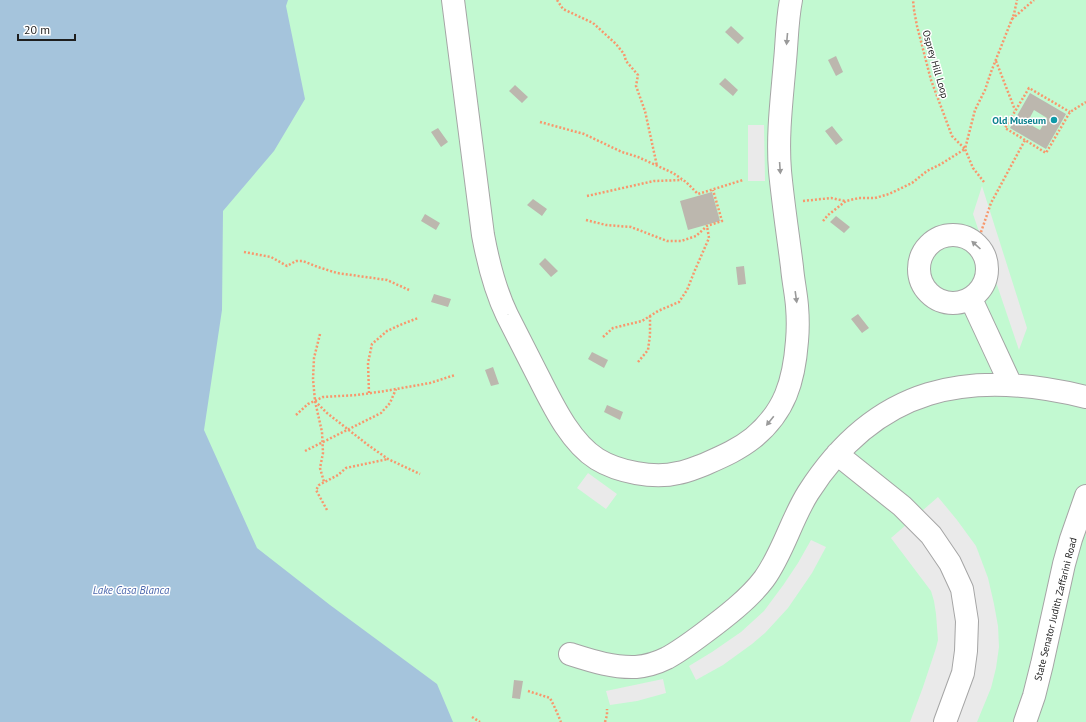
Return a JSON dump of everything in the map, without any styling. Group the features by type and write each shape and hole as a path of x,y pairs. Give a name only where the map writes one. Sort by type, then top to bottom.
{"street":[{"path":"453,0 484,235 492,273 507,315 557,412 578,442 598,459 613,466 629,471 662,475 677,474 698,467 731,452 753,438 768,423 780,406 787,394 795,367 798,329 797,307 780,169 779,146 781,107 791,0"},
{"path":"956,235 978,239 987,262 988,272 985,283 979,292 971,299 960,304 937,300 927,292 921,282 919,270 920,258 926,248 935,240 946,236 956,235"},
{"path":"971,299 1011,385"},
{"path":"570,654 603,664 620,667 650,665 666,658 687,645 722,620 763,580 776,560 807,495 837,454 859,432 874,421 905,403 922,396 961,387 979,385 1011,385 1062,391 1086,397"},
{"path":"837,454 902,506 931,535 950,563 962,589 968,621 966,651 963,673 945,722"},
{"name":"State Senator Judith Zaffarini Road","path":"1025,722 1034,696 1042,664 1064,564 1086,496"}],"path":[{"path":"557,0 563,8 593,23 616,44 624,54 626,62 638,75 636,86 645,112 657,166"},
{"name":"Osprey Hill Loop","path":"913,0 917,26 931,80 952,136 965,149 973,168 984,182"},
{"path":"802,201 831,198 846,201 859,198 875,198 889,194 912,183 927,171 965,149 975,110 985,90 1011,21 1017,0"},
{"path":"1011,21 1033,0"},
{"path":"996,60 1016,110"},
{"path":"1070,112 1029,88 1005,128 1046,153 1070,112 1086,102"},
{"path":"540,122 584,134 622,152 638,157 673,173 698,194 743,180"},
{"path":"978,239 991,203 1025,140"},
{"path":"587,196 600,192 630,187 654,180 682,180"},
{"path":"586,220 606,225 631,227 667,241 681,241 696,236 707,226 722,221 713,190"},
{"path":"823,221 828,215 846,201"},
{"path":"603,337 613,328 642,321 658,311 679,302 687,290 694,270 709,238 707,226"},
{"path":"244,252 271,257 287,266 296,261 304,261 318,268 337,273 387,280 409,290"},
{"path":"638,362 648,350 650,316"},
{"path":"369,393 368,363 372,344 387,331 418,318"},
{"path":"320,334 314,358 313,379 315,401 322,432 323,453 320,468 324,482"},
{"path":"296,415 308,404 322,397 396,389 430,383 455,375"},
{"path":"305,451 381,413 390,403 396,389"},
{"path":"315,401 347,430 388,459 420,474"},
{"path":"327,510 316,490 319,485 338,475 346,468 388,459"},
{"path":"528,691 550,698 561,722"},
{"path":"605,722 608,715 607,708"},
{"path":"472,717 480,722"}],"green space":[{"path":"0,0 1086,0 1086,722 0,722"}],"shaded area":[{"path":"748,125 764,125 765,181 748,181"},
{"path":"982,186 1027,328 1019,350 973,214"},
{"path":"588,473 617,494 606,509 577,488"},
{"path":"938,497 976,546 988,578 998,626 999,647 996,668 991,688 977,722 910,722 938,640 936,614 931,591 891,538"},
{"path":"811,540 826,547 812,573 788,608 765,633 752,644 723,665 696,680 689,666 741,632 764,611 798,563"},
{"path":"663,679 666,693 637,701 610,705 606,691"}],"water":[{"name":"Lake Casa Blanca","path":"0,0 288,0 286,6 305,99 274,151 223,211 222,310 204,430 257,548 330,605 437,684 453,722 0,722"}],"building":[{"path":"731,26 744,38 738,44 725,32"},
{"path":"836,56 843,72 836,76 828,60"},
{"path":"725,78 738,90 733,96 719,84"},
{"path":"515,85 528,97 522,103 509,91"},
{"name":"Old Museum","path":"1030,93 1066,114 1046,149 1010,128","holes":["1034,110 1047,118 1040,130 1027,123"]},
{"path":"832,126 843,140 836,145 825,131"},
{"path":"438,128 448,142 441,147 431,132"},
{"path":"712,192 720,221 688,230 680,201"},
{"path":"533,199 547,209 542,216 527,205"},
{"path":"425,214 440,223 436,230 421,221"},
{"path":"836,216 850,227 844,233 830,222"},
{"path":"545,258 558,271 551,277 539,264"},
{"path":"744,266 746,284 738,285 736,267"},
{"path":"434,294 451,299 448,307 431,302"},
{"path":"858,314 869,328 862,333 851,319"},
{"path":"592,352 608,360 604,368 588,359"},
{"path":"493,367 499,384 491,386 485,370"},
{"path":"607,405 623,412 620,420 604,412"},
{"path":"514,680 523,681 520,699 512,698"}],"place":[{"name":"Old Museum","path":"1054,120"}]}
